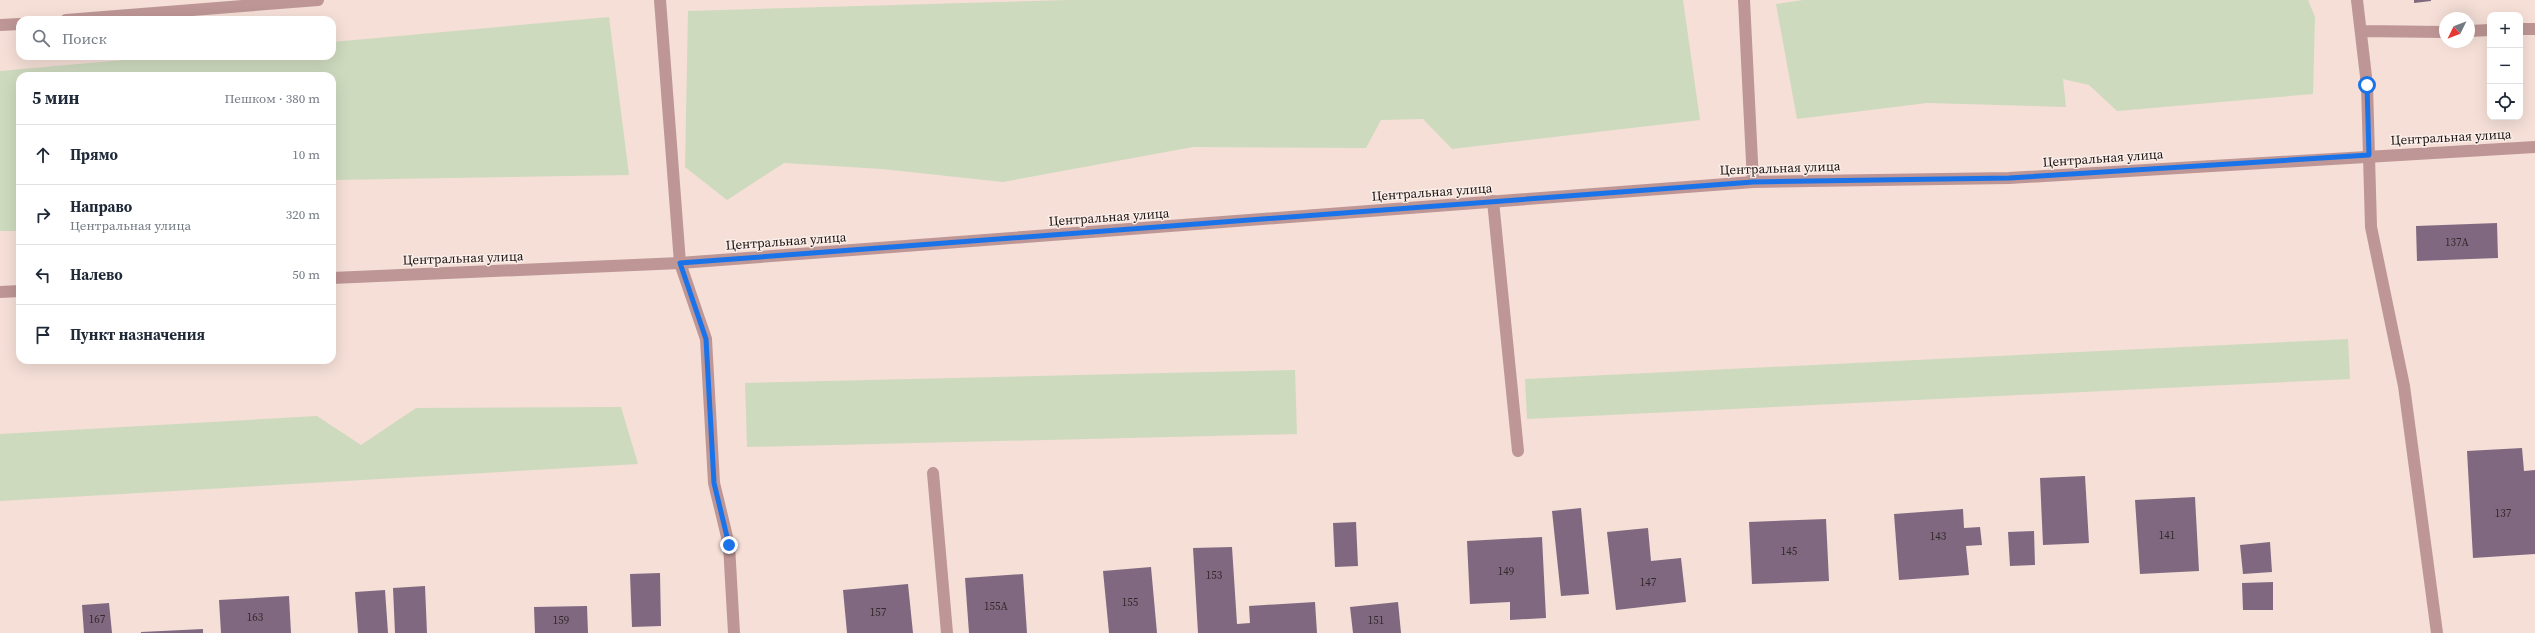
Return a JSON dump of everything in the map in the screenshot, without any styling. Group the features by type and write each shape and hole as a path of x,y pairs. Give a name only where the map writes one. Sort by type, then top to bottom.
{"street":[{"path":"116,16 318,0"},
{"path":"660,0 680,263 706,339 714,483 729,545 734,633"},
{"path":"1744,0 1753,182"},
{"path":"2357,0 2367,85 2371,227 2404,386 2437,633"},
{"path":"0,25 16,24"},
{"path":"2523,29 2535,29"},
{"path":"2475,31 2487,30"},
{"path":"2361,31 2439,32"},
{"name":"Центральная улица","path":"336,278 680,263 1753,182 2009,178 2369,155 2535,147"},
{"path":"1493,202 1518,451"},
{"path":"0,292 16,291"},
{"path":"933,473 947,633"}],"green space":[{"path":"1068,0 1683,0 1700,120 1452,149 1423,119 1381,120 1366,148 1193,147 1003,182 882,169 784,163 727,200 685,167 688,11"},
{"path":"1803,0 2308,0 2315,17 2313,94 2117,111 2089,85 2063,79 2066,107 1927,103 1797,119 1776,4"},
{"path":"609,17 629,175 336,180 336,72 16,72 16,231 0,231 0,71 123,60 336,60 336,42"},
{"path":"2348,339 2350,379 1527,419 1525,379"},
{"path":"1295,370 1297,434 747,447 745,383"},
{"path":"621,407 638,464 0,501 0,434 317,416 361,445 416,408"}],"building":[{"path":"2414,0 2431,0 2431,1 2414,3"},
{"path":"2497,223 2498,258 2417,261 2416,226"},
{"path":"2522,448 2524,471 2535,470 2535,554 2473,558 2467,451"},
{"path":"2085,476 2089,543 2043,545 2040,478"},
{"path":"2195,497 2199,571 2140,574 2135,500"},
{"path":"1581,508 1589,594 1561,596 1552,511"},
{"path":"1963,509 1964,528 1980,527 1982,545 1966,546 1969,575 1899,580 1894,514"},
{"path":"1826,519 1829,581 1752,584 1749,522"},
{"path":"1356,522 1358,566 1335,567 1333,523"},
{"path":"1648,528 1651,561 1681,558 1686,602 1616,610 1607,532"},
{"path":"2034,531 2035,565 2010,566 2008,532"},
{"path":"1542,537 1546,618 1510,620 1510,602 1470,604 1467,541"},
{"path":"2270,542 2272,572 2243,574 2240,545"},
{"path":"1232,547 1237,624 1250,623 1249,606 1315,602 1317,633 1198,633 1193,548"},
{"path":"1151,567 1157,633 1109,633 1103,571"},
{"path":"660,573 661,626 632,627 630,574"},
{"path":"1023,574 1027,633 969,633 965,578"},
{"path":"2273,582 2273,610 2243,610 2242,583"},
{"path":"908,584 913,633 847,633 843,590"},
{"path":"425,586 427,633 395,633 393,588"},
{"path":"385,590 388,633 358,633 355,592"},
{"path":"289,596 291,633 221,633 219,600"},
{"path":"1398,602 1401,633 1353,633 1350,607"},
{"path":"109,603 112,633 84,633 82,605"},
{"path":"587,606 588,633 535,633 534,607"},
{"path":"203,629 203,633 141,633 141,632"}],"route":[{"path":"729,545 714,483 706,339 680,263 1753,182 2009,178 2369,155 2367,85"}]}
